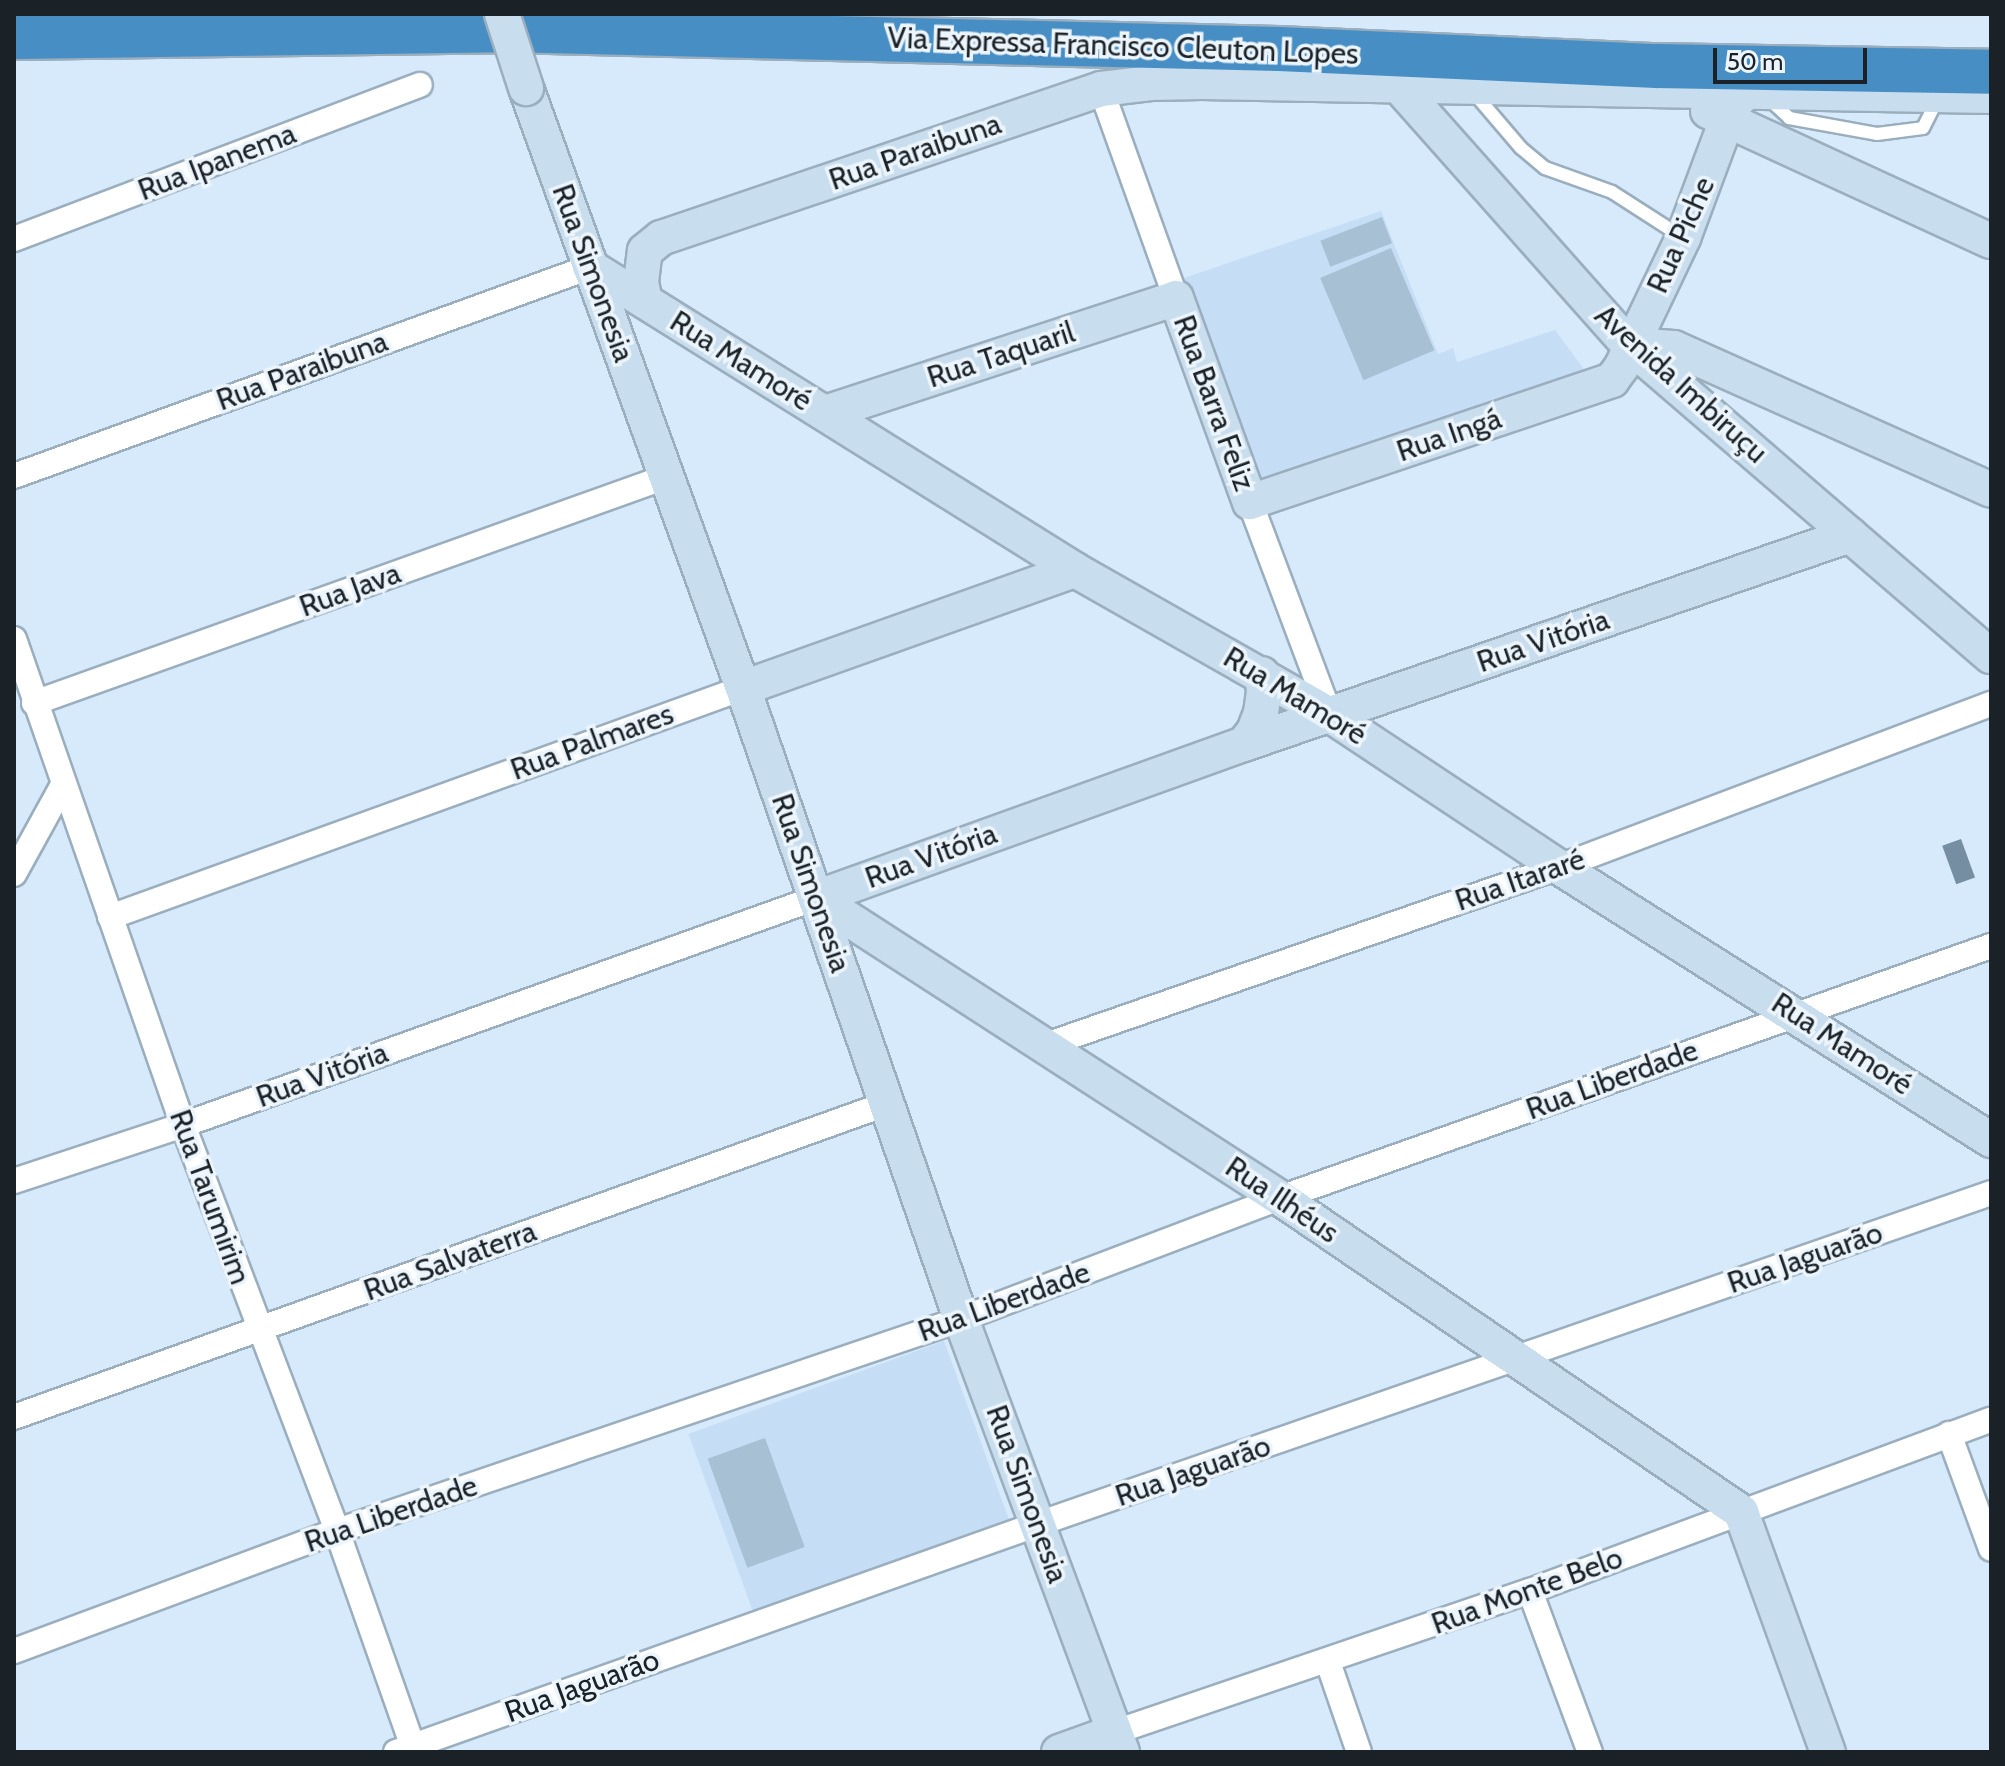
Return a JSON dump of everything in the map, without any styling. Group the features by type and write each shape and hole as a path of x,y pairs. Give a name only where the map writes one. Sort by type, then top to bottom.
{"highway":[{"name":"Via Expressa Francisco Cleuton Lopes","path":"14,37 508,30 1279,49 1657,66 1991,72"},
{"path":"1279,49 1397,84"}],"street":[{"name":"Rua Simonesia","path":"502,14 816,898 849,936 886,1104 961,1319 1119,1742"},
{"path":"1101,89 1151,83 1397,84 1991,96"},
{"name":"Avenida Imbiruçu","path":"1397,84 1629,345 1991,656"},
{"name":"Rua Ipanema","path":"14,239 420,85"},
{"name":"Rua Barra Feliz","path":"1101,89 1330,715"},
{"name":"Rua Paraibuna","path":"645,301 641,282 645,251 661,238 1101,89"},
{"path":"1666,89 1729,122 1991,241"},
{"name":"Rua Piche","path":"1629,345 1683,238 1729,122 1732,106 1754,92"},
{"name":"Rua Paraibuna","path":"14,476 590,267"},
{"name":"Rua Mamoré","path":"590,267 1075,570 1330,715 1559,867 1991,1140"},
{"name":"Rua Taquaril","path":"825,413 1176,298"},
{"path":"624,360 628,338 639,320 657,316 681,323"},
{"path":"1629,345 1674,348 1991,490"},
{"name":"Rua Ingá","path":"1250,502 1612,380 1622,366 1629,345"},
{"name":"Rua Java","path":"34,703 666,477"},
{"name":"Rua Vitória","path":"14,1181 183,1125 1244,744 1850,535"},
{"name":"Rua Palmares","path":"110,917 1075,570"},
{"name":"Rua Tarumirim","path":"14,639 183,1125 337,1531 408,1750"},
{"path":"1244,744 1254,731 1261,713 1264,691 1262,674"},
{"name":"Rua Itararé","path":"1046,1045 1559,867 1991,704"},
{"path":"14,874 63,785"},
{"path":"849,936 856,894 868,878"},
{"name":"Rua Ilhéus","path":"849,936 1046,1045 1280,1198 1741,1512"},
{"name":"Rua Liberdade","path":"14,1651 337,1531 961,1319 1280,1198 1991,946"},
{"name":"Rua Salvaterra","path":"14,1417 886,1104"},
{"name":"Rua Jaguarão","path":"408,1750 1038,1524 1991,1193"},
{"name":"Rua Monte Belo","path":"1059,1752 1119,1742 1328,1662 1530,1591 1991,1420"},
{"path":"1949,1434 1991,1549"},
{"path":"1741,1512 1828,1752"},
{"path":"1530,1591 1590,1752"},
{"path":"1328,1662 1359,1752"}],"lane":[{"path":"1467,85 1521,148 1545,168 1625,198 1683,238"}],"shaded area":[{"path":"1381,211 1438,354 1453,348 1457,362 1555,330 1586,372 1253,496 1181,279"},
{"path":"1382,217 1392,243 1330,267 1320,241"},
{"path":"1391,248 1434,350 1363,380 1320,278"},
{"path":"1961,839 1975,878 1956,884 1942,846"},
{"path":"944,1341 1010,1521 754,1614 688,1434"},
{"path":"765,1438 805,1547 747,1568 708,1459"}]}
